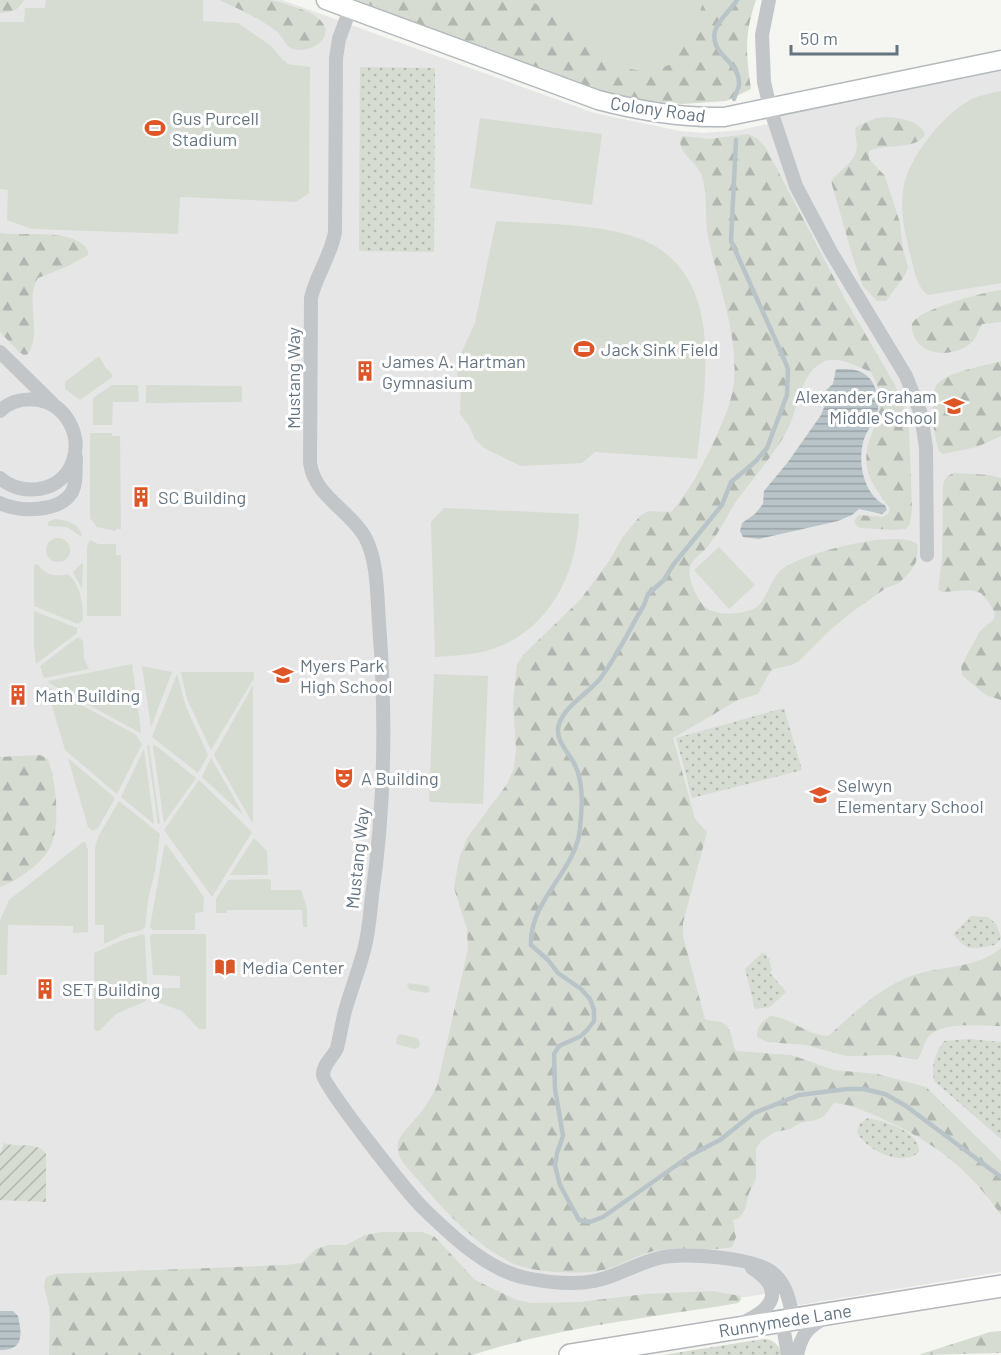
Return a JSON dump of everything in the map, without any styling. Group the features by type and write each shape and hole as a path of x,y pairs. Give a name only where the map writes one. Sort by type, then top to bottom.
{"main road":[{"name":"Runnymede Lane","path":"570,1355 1001,1286"}],"street":[{"name":"Colony Road","path":"326,0 550,84 632,109 681,116 724,117 1001,60"},
{"path":"769,0 762,26 764,82 790,170 804,204 915,394 921,414 926,448 927,555"},
{"name":"Mustang Way","path":"350,9 339,39 336,58 335,232 332,247 311,298 310,464 318,487 354,522 366,540 371,554 379,622 382,678 381,792 377,864 365,946 336,1048 326,1064 323,1077 325,1083 421,1207 456,1239 510,1273 526,1278 582,1282 604,1279 660,1257 692,1256 740,1262"},
{"path":"0,352 68,419 74,432 76,446 75,483 67,498 58,503 35,509 0,503"},
{"path":"0,411 16,401 31,399 45,401 58,408"},
{"path":"0,478 8,485 22,490 38,490 53,485 65,475 73,462 76,446"},
{"path":"740,1262 760,1266 776,1275 788,1296 788,1355"},
{"path":"734,1328 764,1311 770,1304 772,1296 771,1288 764,1278 740,1262"},
{"path":"797,1355 801,1339 807,1330 823,1319 845,1311"}],"shaded area":[{"name":"Myers Park High School","path":"0,0 282,0 594,113 680,131 703,133 740,130 769,124 781,113 879,96 1001,69 1001,1272 787,1307 783,1291 593,1322 516,1340 472,1355 0,1355"},
{"path":"836,369 860,371 871,381 876,391 878,409 864,439 861,457 867,485 871,493 885,505 887,510 882,514 859,509 838,521 759,539 743,537 740,531 742,523 755,514 763,504 764,491 788,462 821,415 825,405 826,390 833,384"},
{"path":"0,1311 13,1311 18,1316 20,1340 14,1347 0,1350"}],"green space":[{"path":"0,0 24,0 14,10 0,13"},
{"name":"Gus Purcell Stadium","path":"46,0 203,0 203,21 238,23 271,46 288,64 310,67 309,193 296,202 180,197 178,234 32,229 7,220 8,190 0,189 0,22 24,22 25,8 45,8"},
{"path":"219,0 280,2 316,16 324,25 326,32 319,44 305,50 297,50 287,45 269,26"},
{"path":"357,0 528,0 578,24 616,66 651,73 673,63 694,29 704,0 756,0 749,23 747,44 751,89 726,101 682,104 621,98 548,73"},
{"path":"375,0 740,0 707,91"},
{"path":"360,67 435,68 434,252 359,251"},
{"path":"1001,91 1001,283 928,295 916,276 905,230 902,198 906,178 919,151 948,116 970,100"},
{"path":"887,117 914,123 925,134 915,143 869,151 869,159 885,176 900,223 908,267 905,275 886,301 877,301 863,286 831,181 854,157 857,146 856,127 876,118"},
{"path":"480,118 602,134 592,205 470,188"},
{"path":"748,134 758,139 766,148 845,299 895,385 905,411 909,430 912,509 910,524 906,529 860,528 856,525 854,520 859,515 883,517 890,509 870,477 866,458 879,413 878,388 871,372 841,361 823,362 815,367 804,383 788,429 777,448 737,500 712,541 691,564 689,571 693,587 703,605 714,612 728,614 743,612 759,606 780,571 806,557 871,541 908,540 918,545 916,562 899,583 886,588 852,612 799,661 773,669 758,694 738,700 673,738 695,819 707,832 683,923 683,936 705,1019 720,1022 727,1027 736,1051 791,1055 834,1070 877,1074 926,1087 1001,1161 1001,1215 989,1198 949,1158 902,1128 865,1111 834,1103 824,1116 800,1123 790,1129 775,1132 761,1141 756,1149 756,1178 745,1210 739,1218 733,1220 736,1237 732,1247 654,1251 598,1271 566,1272 531,1269 512,1263 496,1254 467,1231 440,1205 404,1164 398,1144 403,1134 428,1103 437,1086 468,949 467,929 454,888 459,859 467,838 507,784 514,768 516,749 513,702 517,664 525,653 580,600 610,560 622,538 640,516 648,511 671,512 689,489 703,464 729,406 734,381 733,345 708,237 706,197 701,174 683,151 680,141 682,136 709,139"},
{"name":"Jack Sink Field","path":"496,221 582,226 632,236 663,251 684,273 697,300 704,330 706,363 697,459 595,452 582,463 521,466 484,448 475,439 460,414 461,389 457,388 458,360 475,323"},
{"path":"0,233 61,236 81,244 88,251 88,255 68,266 38,278 33,296 34,336 28,354 24,355 0,332"},
{"path":"1001,290 1001,322 982,324 973,341 966,347 949,353 940,353 923,347 917,341 912,326 921,315 955,301"},
{"path":"99,356 112,377 80,400 65,389 65,382"},
{"path":"1001,361 1001,436 977,447 943,454 939,451 933,422 933,398 936,386 940,381 956,373"},
{"path":"112,385 138,385 139,402 113,402 112,425 93,425 93,398"},
{"path":"146,385 242,386 242,402 146,403"},
{"path":"90,433 112,433 112,436 120,436 121,529 116,529 116,531 97,527 90,518"},
{"path":"955,473 1001,478 1001,700 986,695 962,675 961,666 980,631 994,619 995,613 990,604 981,593 970,590 942,592 938,590 942,559 943,485 947,477"},
{"path":"444,508 579,514 577,537 565,581 541,618 524,633 505,644 482,652 435,657 431,522"},
{"path":"55,519 76,526 82,537 67,527 48,526 48,522"},
{"path":"58,538 63,539 69,545 69,555 63,561 58,562 53,561 47,555 46,550 47,545 53,539"},
{"path":"90,540 98,544 116,544 116,555 121,555 121,616 87,616 87,546"},
{"path":"719,547 755,585 729,609 694,570"},
{"path":"83,563 82,589 73,572"},
{"path":"37,564 50,574 58,576 67,574 72,578 82,601 83,620 78,624 34,606 34,565"},
{"path":"34,611 77,628 77,633 36,664 34,646"},
{"path":"78,637 83,641 84,659 89,669 44,678 40,666"},
{"path":"132,664 140,733 48,681"},
{"path":"142,666 172,672 151,727"},
{"path":"181,672 254,672 254,678 211,750 187,699"},
{"path":"177,674 186,707 208,755 198,773 152,737"},
{"path":"434,674 488,676 483,804 429,802"},
{"path":"253,685 253,824 214,755"},
{"path":"46,686 135,734 142,744 117,794 65,750"},
{"path":"784,708 802,770 692,798 676,738"},
{"path":"147,745 149,745 160,823 158,824"},
{"path":"155,745 196,778 164,823 153,746"},
{"path":"144,749 154,824 121,797"},
{"path":"40,755 48,759 55,792 56,818 52,842 48,851 33,867 20,877 0,887 0,757"},
{"path":"68,758 115,798 98,828 93,831 88,827"},
{"path":"211,758 242,812 242,814 202,777"},
{"path":"199,780 252,832 212,897 164,830"},
{"path":"119,801 160,834 145,927 104,944 104,925 95,925 95,848 98,837"},
{"path":"254,838 267,851 268,875 230,875"},
{"path":"83,842 88,850 88,932 73,933 73,926 8,925 7,975 0,975 0,920 9,900"},
{"path":"166,844 204,897 203,912 195,913 195,930 153,930 150,927"},
{"path":"228,880 271,880 271,890 301,890 307,908 307,927 303,927 302,910 227,910 227,913 216,913 216,899"},
{"path":"971,916 988,917 996,924 1001,937 995,945 981,948 967,947 953,934"},
{"path":"143,934 145,936 147,984 117,984 119,998 147,997 146,1001 116,1014 99,1031 96,1031 94,1028 94,953"},
{"path":"152,934 206,934 206,1029 199,1029 182,1011 154,1001 154,988 180,988 180,976 153,975 150,936"},
{"path":"1001,948 1001,1026 964,1025 936,1031 924,1044 917,1060 890,1055 846,1056 806,1045 767,1042 757,1037 760,1025 770,1016 828,1036 868,1001 901,980 925,972 970,963 992,955"},
{"path":"762,953 768,958 771,957 769,960 772,970 770,973 786,992 770,1007 755,1009 745,969"},
{"path":"409,983 428,986 430,991 426,993 410,990 407,986"},
{"path":"400,1034 417,1038 420,1042 419,1047 415,1049 396,1044"},
{"path":"970,1039 1001,1042 1001,1139 934,1081 934,1060 944,1041"},
{"path":"868,1118 892,1125 908,1133 914,1138 919,1152 903,1158 894,1157 885,1155 868,1145 857,1132 860,1123"},
{"path":"4,1143 33,1146 43,1150 46,1154 46,1202 0,1200 0,1154"},
{"path":"382,1232 422,1232 435,1237 475,1280 517,1300 531,1303 580,1302 645,1294 712,1291 740,1296 741,1300 738,1303 564,1331 472,1355 49,1355 50,1311 44,1286 46,1277 55,1274 301,1263 316,1249 328,1245 346,1245 365,1235"},
{"path":"1001,1331 1001,1353 918,1355 990,1332"},
{"path":"763,1339 776,1343 782,1355 663,1355"}],"waterway":[{"path":"734,99 739,85 738,77 731,64 716,46 714,39 719,23 737,0"},
{"path":"736,140 731,241 788,369 787,395 767,448 756,461 731,482 722,505 673,565 664,580 648,594 644,605 605,672 566,712 559,724 558,735 575,765 580,780 582,804 580,828 571,858 537,914 532,929 531,945 548,960 558,973 581,989 590,999 594,1010 594,1021 581,1036 559,1046 554,1054 555,1089 563,1136 555,1166 560,1185 579,1220 590,1222 603,1217 691,1155 720,1140 754,1113 799,1095 864,1089 885,1094 906,1106 1001,1177"}],"place":[{"name":"Gus Purcell Stadium","path":"155,128"},
{"name":"Jack Sink Field","path":"584,349"},
{"name":"James A. Hartman Gymnasium","path":"365,371"},
{"name":"Alexander Graham Middle School","path":"954,406"},
{"name":"SC Building","path":"141,497"},
{"name":"Myers Park High School","path":"283,675"},
{"name":"Math Building","path":"18,695"},
{"name":"A Building","path":"344,778"},
{"name":"Selwyn Elementary School","path":"820,795"},
{"name":"Media Center","path":"225,967"},
{"name":"SET Building","path":"45,989"}]}
